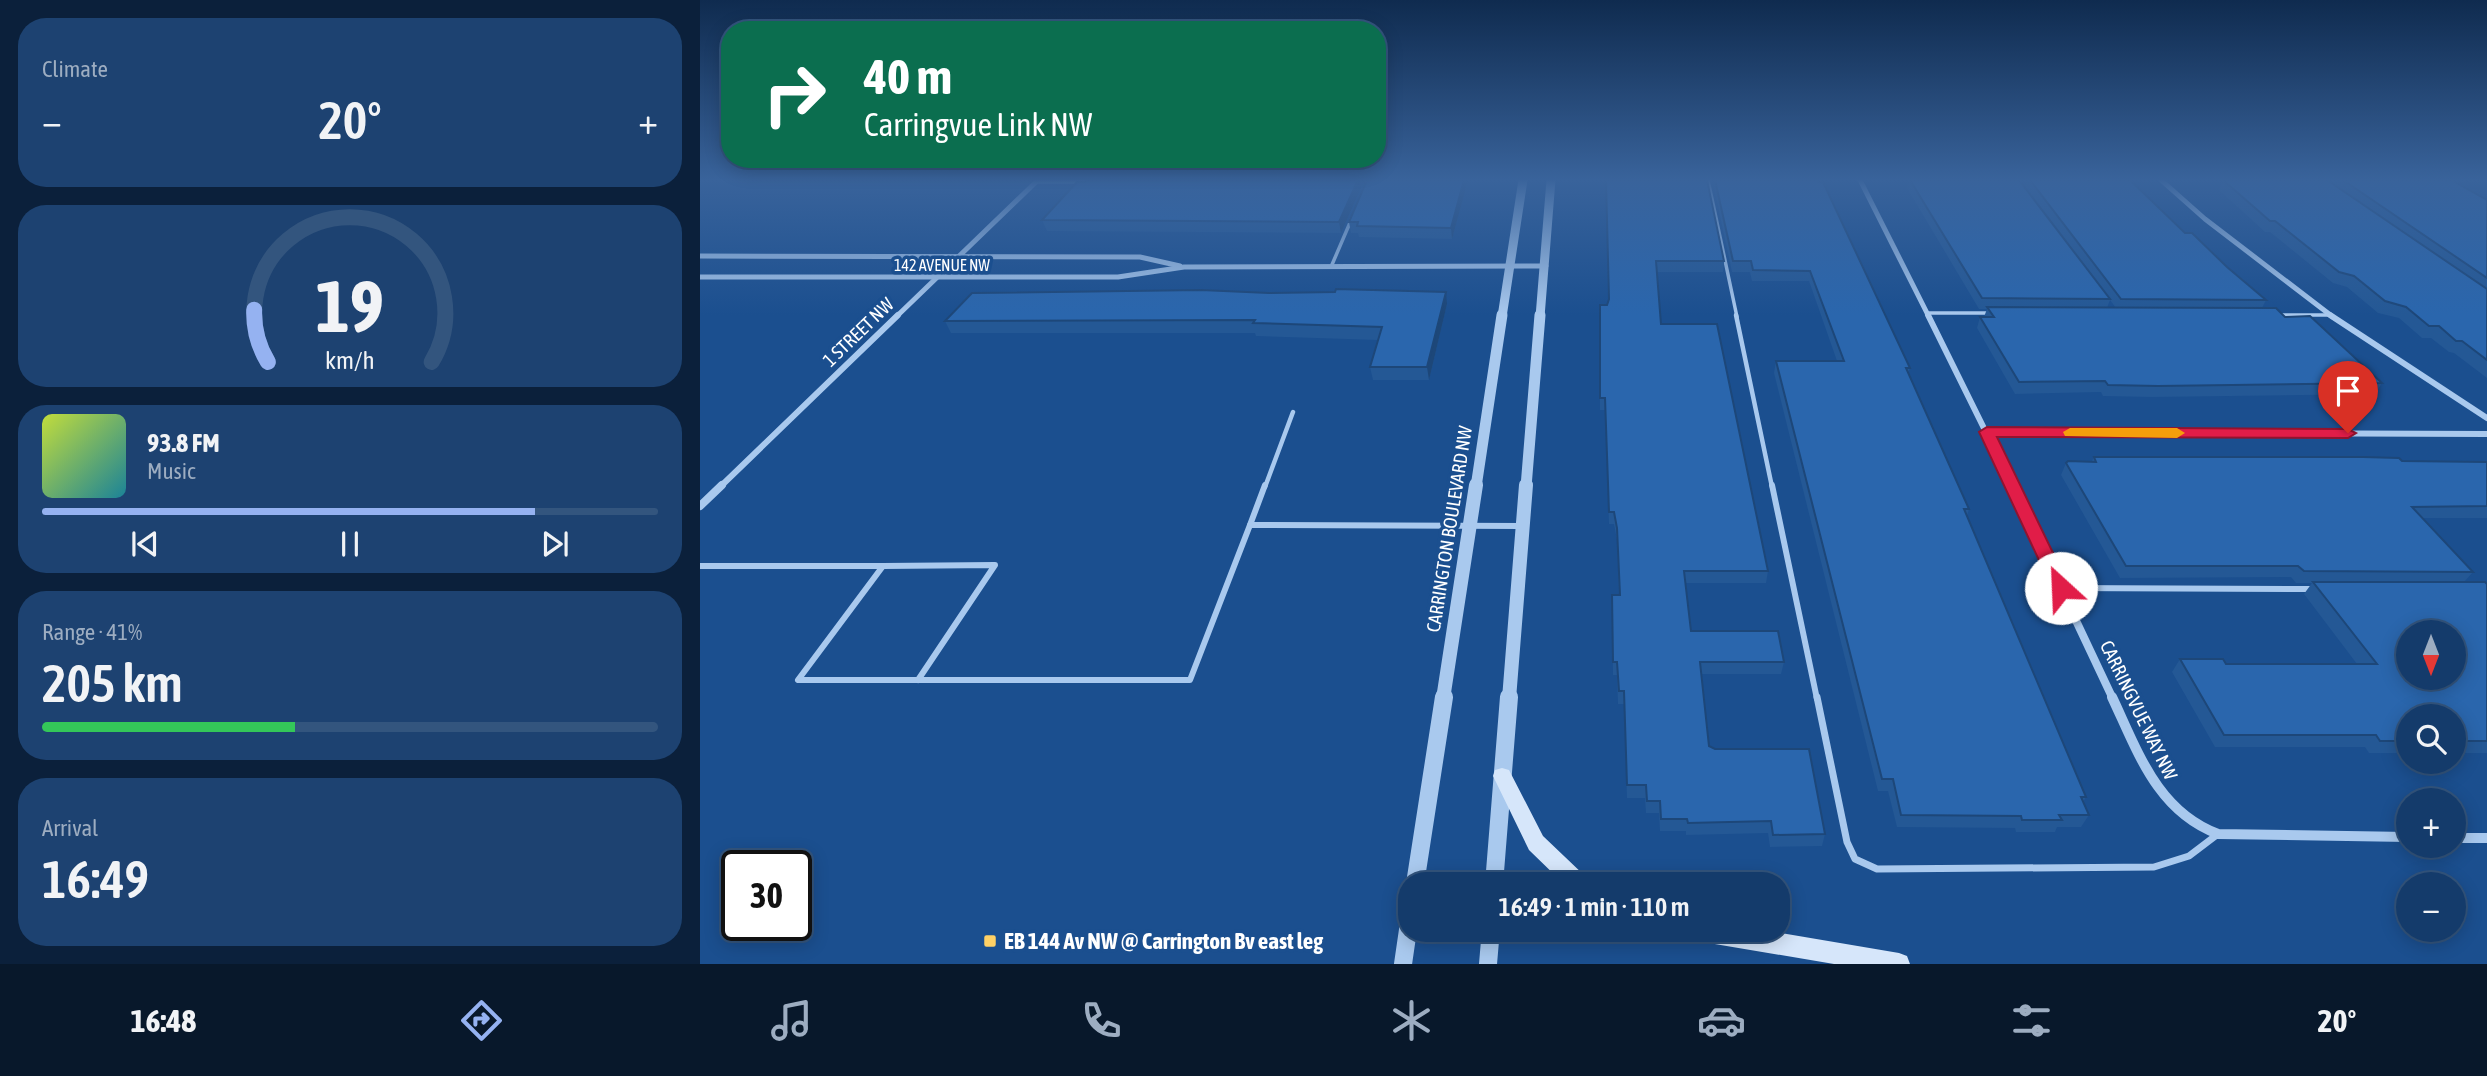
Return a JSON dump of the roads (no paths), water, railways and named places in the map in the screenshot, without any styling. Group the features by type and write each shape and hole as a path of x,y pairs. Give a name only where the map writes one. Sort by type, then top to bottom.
{"main road":[{"path":"1502,776 1536,843 1566,872"},
{"path":"1768,942 1899,964"}],"street":[{"name":"1 STREET NW","path":"700,506 991,225"},
{"name":"CARRINGTON BOULEVARD NW","path":"1418,872 1516,225"},
{"path":"1495,872 1548,225"},
{"name":"CARRINGVUE WAY NW","path":"1883,225 1987,432 2146,770 2165,801 2177,814 2198,827 2218,834 2396,837"},
{"path":"2213,225 2330,315 2487,418"},
{"name":"142 AVENUE NW","path":"700,256 1140,257 1184,267"},
{"name":"142 AVENUE NW","path":"700,277 1118,277 1184,267 1546,266"},
{"path":"1987,432 2487,434"},
{"path":"2466,838 2487,838"},
{"path":"1403,964 1406,942"},
{"path":"1488,964 1490,942"}],"lane":[{"path":"1331,267 1349,225"},
{"path":"1717,225 1847,842 1855,859 1877,869 2154,867 2182,862 2203,849 2218,834"},
{"path":"1928,313 1995,313"},
{"path":"2276,314 2330,315"},
{"path":"883,566 797,680 1190,680 1293,412"},
{"path":"1250,525 1524,526"},
{"path":"700,566 995,565 918,680"},
{"path":"2061,588 2322,589"}],"place":[{"name":"EB 144 Av NW @ Carrington Bv east leg","path":"990,941"}]}
